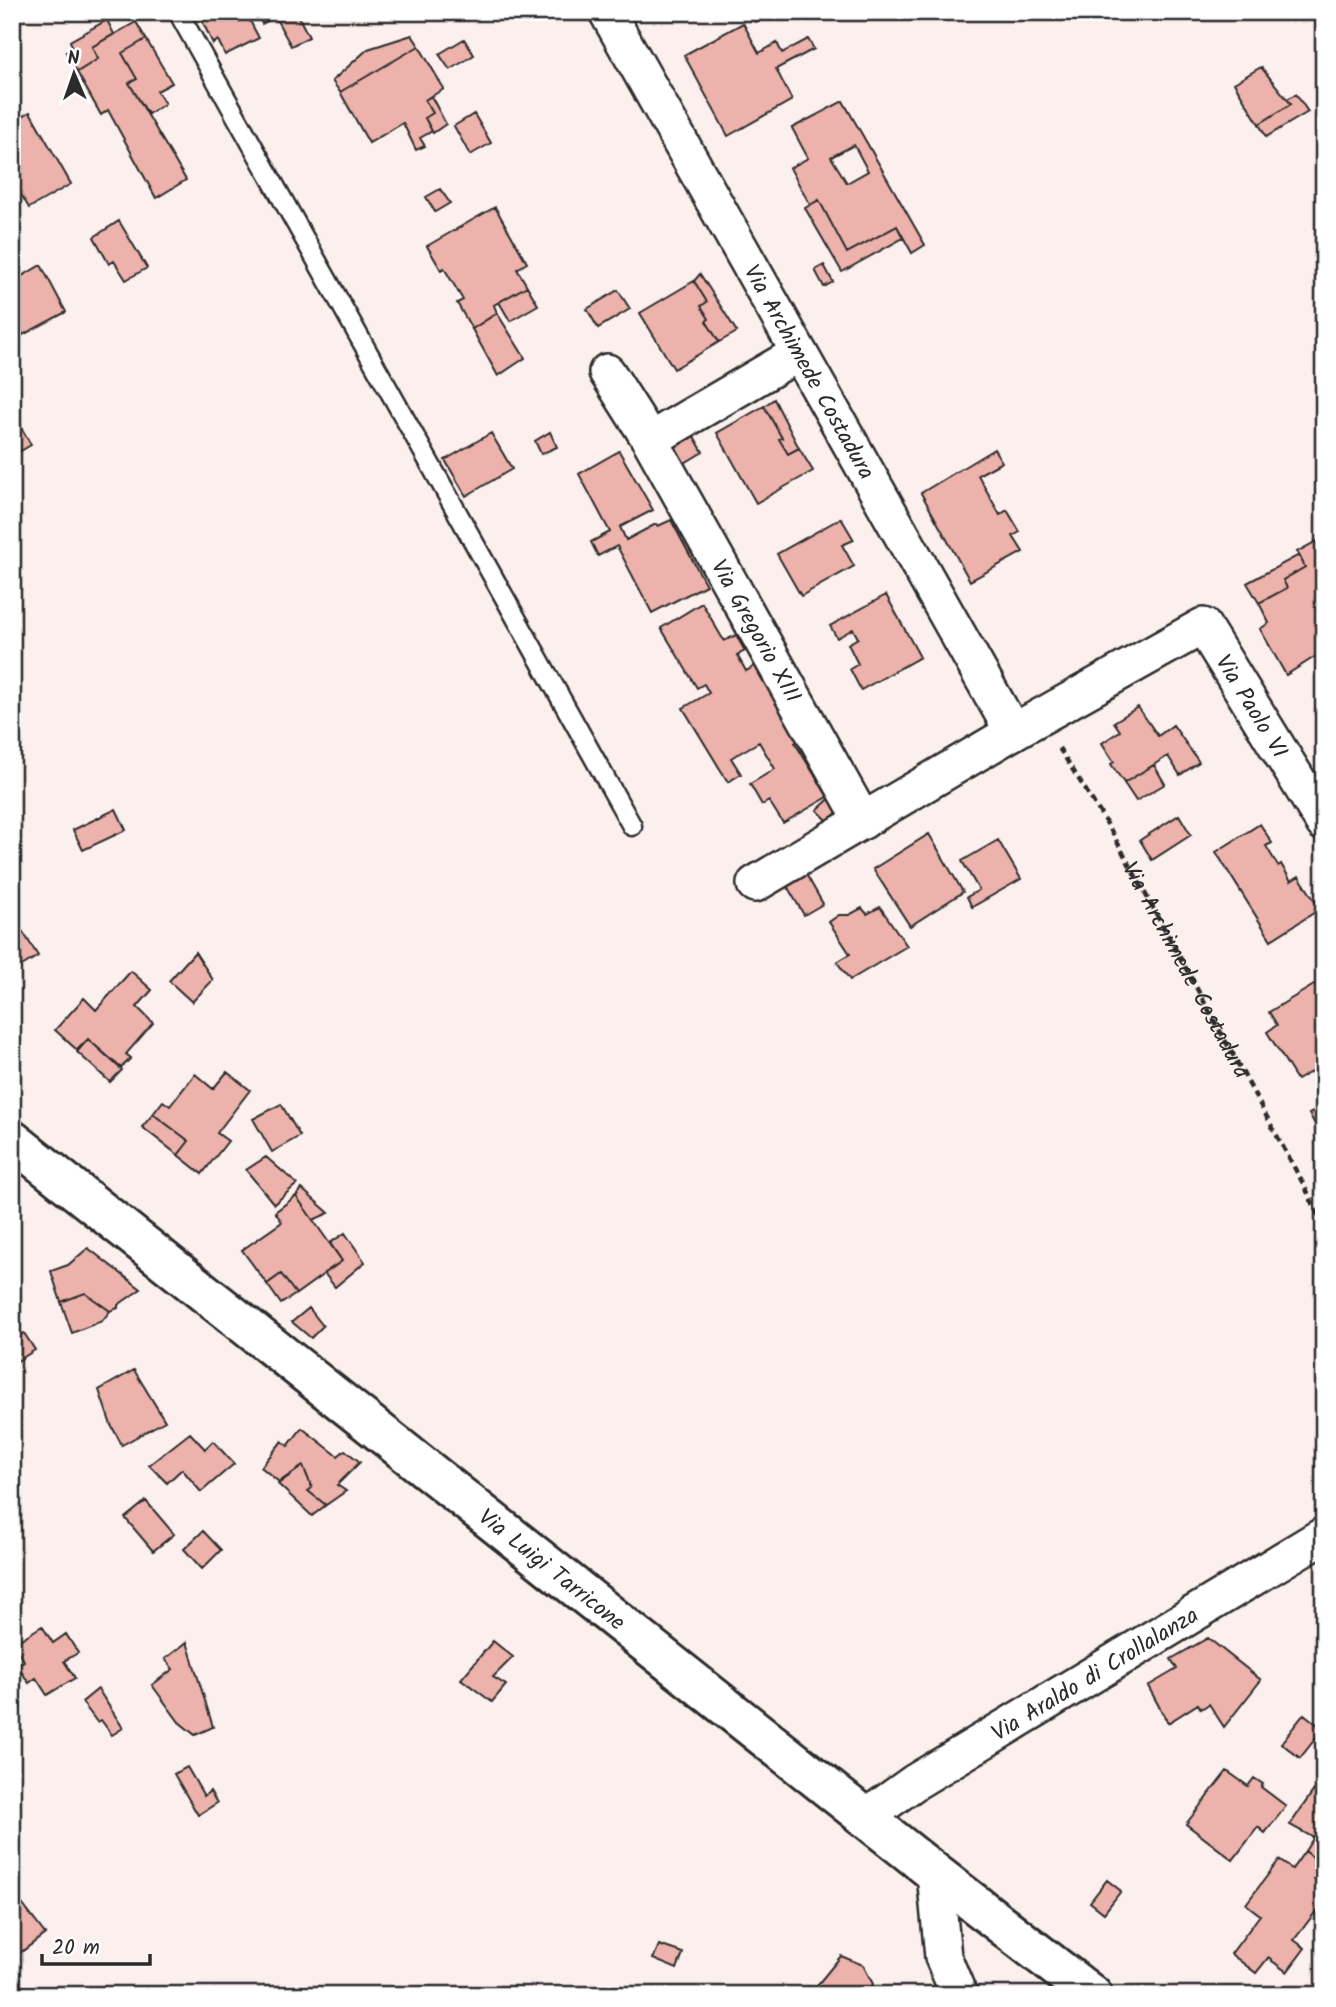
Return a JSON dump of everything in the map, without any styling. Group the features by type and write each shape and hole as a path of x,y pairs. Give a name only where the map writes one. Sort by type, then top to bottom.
{"main road":[{"name":"Via Luigi Tarricone","path":"12,1140 1092,1995"}],"street":[{"name":"Via Archimede Costadura","path":"607,12 799,353 1026,725"},
{"path":"650,440 799,353"},
{"name":"Via Gregorio XIII","path":"607,372 650,440 863,821"},
{"name":"Via Paolo VI","path":"1026,725 1203,626 1324,823"},
{"path":"755,884 1026,725"},
{"name":"Via Araldo di Crollalanza","path":"866,1817 926,1775 1324,1535"},
{"path":"935,1873 943,1956 959,1995"}],"lane":[{"path":"178,12 632,826"}],"path":[{"name":"Via Archimede Costadura","path":"1026,725 1109,827 1306,1189 1324,1228"}],"building":[{"path":"198,12 296,12 309,37 291,46 275,17 262,24 257,14 249,19 259,38 225,55 218,40 213,44"},
{"path":"750,12 775,12 755,22"},
{"path":"107,20 114,34 92,47 98,59 77,72 66,52 73,49 70,41"},
{"path":"136,22 146,39 122,53 137,79 129,83 186,180 156,198 108,110 101,115 77,72 98,59 92,47"},
{"path":"743,23 759,53 777,43 782,53 808,39 814,49 776,69 792,100 728,136 684,55"},
{"path":"412,35 419,46 340,92 332,81 368,49"},
{"path":"146,39 172,83 157,91 165,104 148,114 129,83 137,79 122,53"},
{"path":"464,39 474,55 450,70 439,54"},
{"path":"419,46 444,89 425,100 433,113 425,118 432,131 420,138 425,146 416,150 403,123 369,143 340,92"},
{"path":"1261,67 1291,104 1259,124 1234,83"},
{"path":"1296,94 1308,112 1266,137 1259,124 1291,104 1287,99"},
{"path":"431,96 446,124 433,133 425,118 433,113 425,100"},
{"path":"843,101 925,245 912,253 897,226 847,253 819,200 810,205 790,168 808,158 792,128","holes":["854,145 868,171 847,183 831,157"]},
{"path":"30,112 71,184 29,208 12,179 12,122"},
{"path":"474,114 491,143 470,155 454,126"},
{"path":"440,189 450,203 435,212 426,197"},
{"path":"819,200 847,253 897,226 903,238 842,272 805,208"},
{"path":"495,207 527,263 517,269 527,286 494,305 497,313 472,329 457,303 463,300 427,246"},
{"path":"119,221 147,268 126,280 114,261 109,264 94,237"},
{"path":"41,265 66,312 23,335 18,325 12,328 12,282"},
{"path":"824,265 833,282 824,287 815,270"},
{"path":"700,274 737,332 719,342 706,321 709,319 701,306 707,302 694,281"},
{"path":"694,281 707,302 701,306 709,319 706,321 719,342 674,369 640,313"},
{"path":"527,286 538,305 510,321 499,302"},
{"path":"618,290 630,309 598,328 587,309"},
{"path":"497,313 525,358 498,376 472,329"},
{"path":"774,399 799,448 788,454 764,406"},
{"path":"764,406 788,454 799,448 813,471 756,503 717,433"},
{"path":"12,411 31,445 12,456"},
{"path":"691,431 703,452 676,468 664,447"},
{"path":"550,432 557,447 541,454 535,441"},
{"path":"491,433 512,469 466,496 445,460"},
{"path":"994,449 1002,462 978,475 1000,515 1007,510 1020,532 1013,536 1023,552 970,581 921,493"},
{"path":"619,451 653,510 620,527 626,540 656,524 658,526 671,520 706,585 652,613 617,546 598,556 591,542 610,532 579,474"},
{"path":"841,518 854,540 842,545 854,566 801,596 777,554"},
{"path":"1324,537 1324,651 1286,675 1260,629 1269,623 1259,603 1287,588 1283,580 1305,567 1297,552"},
{"path":"1299,555 1305,567 1283,580 1287,588 1259,603 1247,583"},
{"path":"886,595 920,657 861,690 850,669 858,664 848,644 858,638 853,629 837,638 830,626"},
{"path":"702,603 724,641 736,635 745,651 737,655 746,671 758,664 802,738 795,743 828,797 783,823 769,801 762,805 750,784 775,769 759,742 731,758 741,774 728,782 683,708 709,693 704,684 697,688 661,628"},
{"path":"1138,707 1158,736 1173,725 1199,762 1180,775 1168,756 1124,783 1111,764 1114,762 1102,743 1120,731 1114,722"},
{"path":"1154,765 1165,784 1136,801 1124,783"},
{"path":"834,795 844,806 828,821 817,810"},
{"path":"116,809 126,830 83,850 73,830"},
{"path":"1179,815 1191,835 1152,860 1140,840"},
{"path":"1260,824 1272,843 1266,846 1278,866 1281,864 1291,881 1299,876 1320,909 1271,940 1216,852"},
{"path":"929,834 963,892 910,926 873,869"},
{"path":"998,840 1021,879 972,907 967,897 979,890 962,861"},
{"path":"806,874 823,904 804,915 787,886"},
{"path":"880,907 907,946 850,980 837,962 850,954 829,922 839,915 849,915 862,908 867,914"},
{"path":"23,932 38,956 12,972 12,939"},
{"path":"195,952 213,980 192,1002 169,981"},
{"path":"131,971 152,990 137,1007 153,1023 126,1054 131,1058 121,1068 88,1039 77,1050 55,1030 84,998 96,1010"},
{"path":"1324,979 1324,1064 1297,1080 1267,1032 1277,1025 1269,1012"},
{"path":"88,1039 122,1070 110,1082 77,1052"},
{"path":"227,1072 250,1090 217,1133 228,1141 202,1174 178,1155 189,1141 153,1114 163,1101 170,1106 195,1074 213,1089"},
{"path":"281,1104 300,1136 272,1152 253,1119"},
{"path":"1324,1105 1324,1139 1309,1114"},
{"path":"153,1114 189,1141 178,1155 142,1127"},
{"path":"266,1157 297,1184 274,1204 246,1170"},
{"path":"302,1189 329,1213 313,1220 296,1196"},
{"path":"296,1196 342,1261 296,1294 281,1274 267,1284 242,1250 282,1222 275,1212"},
{"path":"345,1233 365,1262 335,1287 324,1273 342,1261 330,1243"},
{"path":"88,1248 141,1289 118,1305 118,1308 110,1311 85,1293 61,1302 51,1271 68,1265"},
{"path":"281,1274 296,1294 281,1304 267,1284"},
{"path":"85,1293 110,1311 102,1321 72,1333 61,1302"},
{"path":"309,1308 323,1326 311,1338 292,1322"},
{"path":"24,1333 35,1350 14,1363 12,1340"},
{"path":"134,1370 165,1421 122,1445 111,1425 99,1390"},
{"path":"302,1428 338,1456 345,1450 360,1462 337,1485 346,1491 326,1505 308,1491 312,1488 303,1466 279,1482 261,1467 282,1441 288,1446"},
{"path":"190,1433 205,1449 213,1441 234,1464 201,1492 182,1469 167,1483 149,1465"},
{"path":"303,1466 312,1488 308,1491 326,1505 312,1516 278,1484"},
{"path":"146,1501 174,1534 153,1551 125,1518"},
{"path":"203,1531 221,1550 202,1569 184,1549"},
{"path":"42,1626 53,1643 66,1634 78,1653 64,1661 75,1678 47,1695 36,1678 29,1683 17,1665 24,1661 13,1644"},
{"path":"1208,1638 1261,1680 1224,1727 1209,1704 1201,1709 1198,1704 1168,1723 1148,1686 1177,1669 1171,1659"},
{"path":"493,1641 513,1657 493,1677 506,1685 492,1702 461,1679"},
{"path":"187,1642 213,1727 195,1735 179,1722 152,1685 173,1669 165,1659"},
{"path":"98,1689 123,1728 112,1735 101,1720 97,1722 82,1702"},
{"path":"1304,1714 1323,1729 1300,1758 1281,1743"},
{"path":"187,1767 204,1796 210,1791 217,1803 198,1815 174,1774"},
{"path":"1227,1771 1248,1786 1254,1778 1263,1784 1261,1787 1286,1806 1265,1833 1258,1827 1233,1860 1186,1824"},
{"path":"1314,1790 1324,1797 1324,1836 1317,1832 1314,1838 1290,1825"},
{"path":"1317,1832 1324,1836 1324,1866 1305,1851"},
{"path":"1305,1851 1324,1866 1314,1878 1324,1886 1324,1912 1322,1914 1317,1910 1294,1940 1305,1948 1287,1972 1268,1958 1256,1973 1231,1954 1260,1915 1246,1904 1279,1860 1292,1869"},
{"path":"1107,1880 1121,1891 1104,1913 1090,1902"},
{"path":"20,1901 45,1934 20,1953 12,1943 12,1907"},
{"path":"659,1945 683,1953 677,1969 653,1959"},
{"path":"841,1956 863,1965 873,1984 868,1991 872,1995 809,1995"}]}
